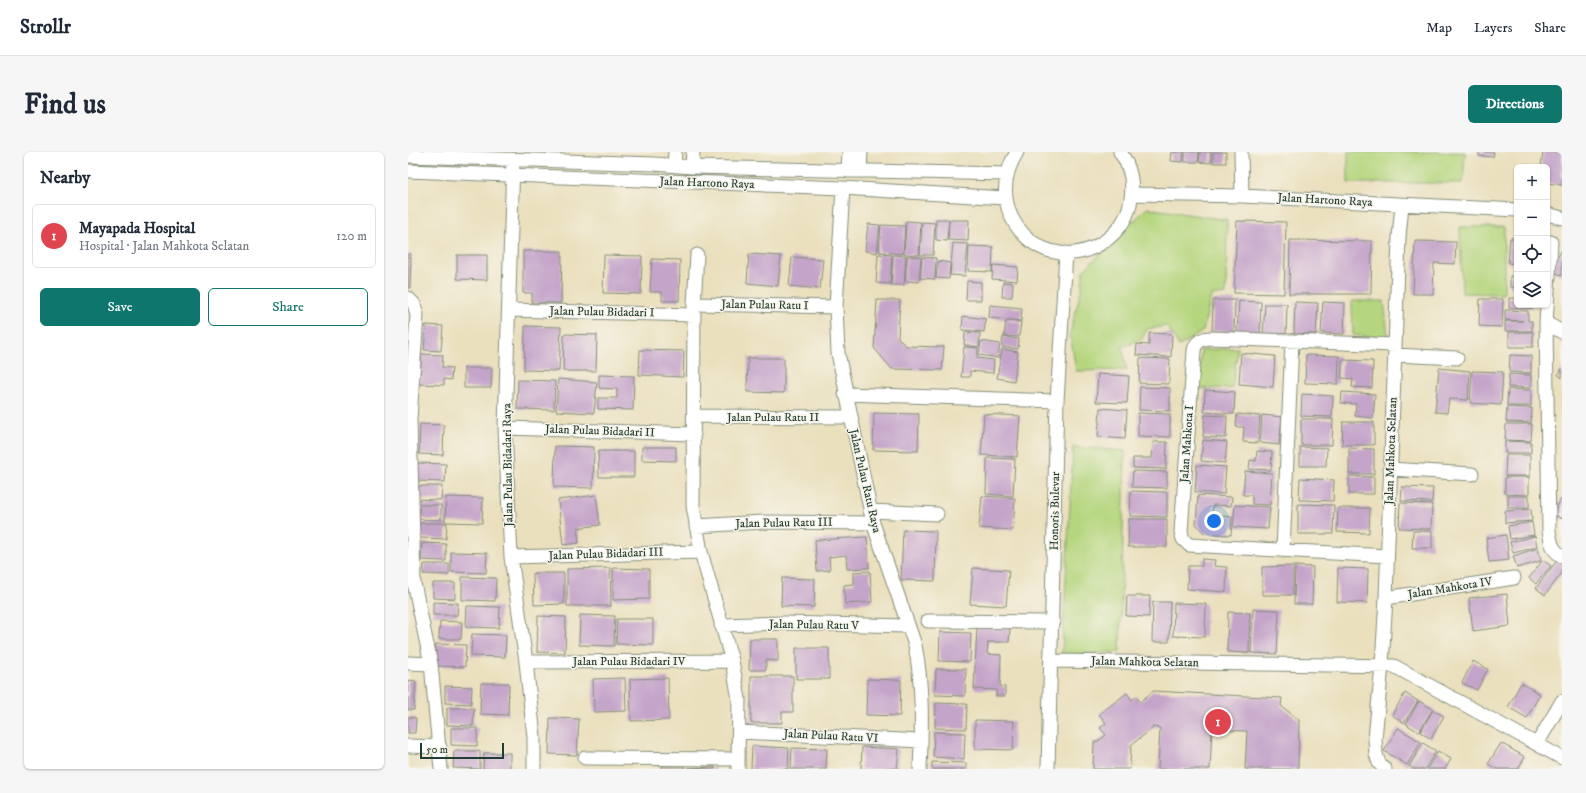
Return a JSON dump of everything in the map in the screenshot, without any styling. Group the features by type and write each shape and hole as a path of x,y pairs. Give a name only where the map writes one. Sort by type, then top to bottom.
{"street":[{"name":"Jalan Hartono Raya","path":"692,167 693,152"},
{"path":"849,152 854,171"},
{"path":"854,171 860,152"},
{"path":"1017,152 1007,174 1005,198 1010,215 1019,230 1032,242 1048,250 1066,253 1082,252 1092,248 1111,237 1122,224 1129,210 1132,194 1132,181 1128,168 1120,152"},
{"path":"1241,152 1242,196"},
{"name":"Jalan Hartono Raya","path":"408,156 513,160 675,158 692,167 1007,174"},
{"name":"Jalan Pulau Bidadari Raya","path":"513,160 510,310 505,428 511,557 526,662 534,737 534,769"},
{"name":"Jalan Hartono Raya","path":"408,171 844,188 1005,198"},
{"name":"Jalan Pulau Ratu Raya","path":"844,188 836,307 838,353 845,394 872,517 907,626 915,646 919,664 921,741 920,769"},
{"name":"Jalan Hartono Raya","path":"1132,194 1242,196 1514,210"},
{"name":"Jalan Mahkota Selatan","path":"1385,769 1379,763 1375,746 1386,598 1399,237 1402,205"},
{"path":"1550,215 1562,218"},
{"path":"1551,242 1546,323 1549,531 1551,544 1557,554 1562,556"},
{"name":"Honoris Bulevar","path":"1048,769 1053,622 1057,401 1066,253"},
{"path":"585,758 738,764 740,732 739,700 732,661 701,552 693,506 694,309 697,255"},
{"path":"408,298 414,304 417,315 409,419 411,583 431,664 441,769"},
{"name":"Jalan Pulau Ratu I","path":"694,309 836,307"},
{"name":"Jalan Pulau Bidadari I","path":"510,310 694,309"},
{"path":"1546,323 1562,332"},
{"name":"Jalan Mahkota I","path":"1387,556 1189,545 1183,539 1181,532 1194,346 1204,338 1292,341 1395,350 1457,358"},
{"path":"1283,551 1292,341"},
{"path":"845,394 1057,401"},
{"name":"Jalan Pulau Ratu II","path":"694,416 851,417"},
{"name":"Jalan Pulau Bidadari II","path":"505,428 694,434"},
{"path":"1390,468 1472,474"},
{"name":"Jalan Pulau Ratu III","path":"696,526 937,514"},
{"path":"1549,531 1562,538"},
{"name":"Jalan Pulau Bidadari III","path":"511,557 701,552"},
{"name":"Jalan Mahkota IV","path":"1386,598 1514,578"},
{"path":"928,621 1053,622"},
{"name":"Jalan Pulau Ratu V","path":"721,625 783,623 907,626"},
{"name":"Jalan Pulau Bidadari IV","path":"526,662 732,661"},
{"name":"Jalan Mahkota Selatan","path":"1051,661 1382,665 1401,669 1562,758"},
{"path":"408,663 431,664"},
{"path":"1537,744 1562,701"},
{"name":"Jalan Pulau Ratu VI","path":"740,732 921,741"},
{"path":"408,746 440,747"}],"green space":[{"path":"1348,152 1465,152 1463,183 1348,183"},
{"path":"1147,208 1227,220 1226,294 1211,296 1203,331 1179,346 1167,326 1147,329 1142,339 1122,347 1127,370 1076,371 1070,333 1082,286 1083,271"},
{"path":"1460,227 1504,227 1504,294 1462,293"},
{"path":"1352,301 1384,301 1388,338 1353,335"},
{"path":"1238,348 1232,388 1198,389 1201,350"},
{"path":"1073,447 1125,451 1120,652 1062,654"}],"building":[{"path":"1172,152 1184,152 1183,162 1171,161"},
{"path":"1185,152 1199,152 1198,162 1185,162"},
{"path":"1200,152 1211,152 1211,163 1199,162"},
{"path":"1213,152 1226,152 1226,163 1213,163"},
{"path":"1479,152 1494,152 1493,157 1479,156"},
{"path":"1543,152 1562,152 1562,185 1550,183 1550,164 1541,164"},
{"path":"936,219 949,219 947,241 936,240"},
{"path":"949,220 969,220 968,241 948,240"},
{"path":"906,221 921,222 919,255 904,254"},
{"path":"1237,221 1286,222 1284,294 1234,293"},
{"path":"922,222 935,223 933,255 920,255"},
{"path":"868,224 880,225 877,253 865,251"},
{"path":"881,225 905,226 903,254 879,252"},
{"path":"1510,238 1514,238 1514,264 1508,263"},
{"path":"1290,240 1372,241 1371,294 1289,294"},
{"path":"1415,241 1456,242 1455,264 1434,263 1433,294 1413,294"},
{"path":"953,243 968,244 965,276 950,275"},
{"path":"969,246 993,247 992,272 968,271"},
{"path":"1562,250 1562,276 1550,269"},
{"path":"523,251 562,251 561,303 532,303 532,293 523,293"},
{"path":"408,254 411,254 410,288 408,288"},
{"path":"749,254 781,256 778,286 747,283"},
{"path":"878,254 892,255 890,284 876,283"},
{"path":"457,255 487,255 487,280 457,279"},
{"path":"604,255 642,256 641,294 603,293"},
{"path":"893,255 906,256 904,285 891,285"},
{"path":"907,256 921,257 919,282 905,281"},
{"path":"792,257 823,259 820,289 789,286"},
{"path":"922,257 936,258 935,279 920,278"},
{"path":"652,259 680,260 679,301 662,301 662,292 650,292"},
{"path":"938,261 950,263 949,279 936,278"},
{"path":"993,265 1018,267 1017,281 992,279"},
{"path":"1510,276 1514,276 1514,287 1510,287"},
{"path":"967,281 981,282 981,300 966,300"},
{"path":"1003,282 1013,283 1012,297 1002,297"},
{"path":"1509,298 1514,298 1514,308 1509,308"},
{"path":"1480,299 1503,299 1502,327 1479,326"},
{"path":"877,300 900,300 898,338 906,346 944,347 942,370 892,369 874,348"},
{"path":"1213,300 1235,300 1234,332 1212,331"},
{"path":"1239,301 1261,302 1260,334 1237,333"},
{"path":"1295,302 1318,303 1316,334 1294,334"},
{"path":"1323,302 1345,303 1344,334 1321,333"},
{"path":"1265,304 1287,304 1286,336 1263,335"},
{"path":"990,305 1022,308 1021,321 989,318"},
{"path":"1505,310 1528,311 1528,321 1532,321 1532,331 1505,331 1505,321 1523,321 1505,320"},
{"path":"963,316 986,319 984,332 962,330"},
{"path":"1006,321 1021,322 1019,337 1004,336"},
{"path":"426,325 443,326 441,351 424,350"},
{"path":"525,326 561,327 559,371 524,370"},
{"path":"965,332 980,333 979,347 964,345"},
{"path":"1509,332 1533,332 1533,347 1509,347"},
{"path":"1149,333 1172,334 1171,357 1136,355 1137,344 1149,345"},
{"path":"564,334 597,335 596,371 563,371"},
{"path":"1003,337 1019,339 1018,349 1002,347"},
{"path":"981,341 1000,344 998,358 979,355"},
{"path":"964,347 978,348 977,358 994,360 993,373 970,371 970,377 961,377"},
{"path":"1002,349 1018,352 1014,381 997,378"},
{"path":"640,350 684,351 683,377 639,375"},
{"path":"1241,353 1275,356 1273,387 1239,384"},
{"path":"422,354 443,355 442,367 452,368 451,380 444,379 444,385 419,384"},
{"path":"1306,355 1339,356 1338,384 1305,383"},
{"path":"1510,355 1531,356 1531,373 1509,372"},
{"path":"748,358 784,358 784,393 747,392"},
{"path":"1140,358 1170,359 1169,384 1139,383"},
{"path":"1342,360 1373,361 1372,388 1352,387 1353,379 1341,378"},
{"path":"464,368 492,368 491,388 464,388"},
{"path":"1439,368 1470,371 1468,400 1449,399 1447,413 1435,412"},
{"path":"1562,369 1562,378 1558,375"},
{"path":"1472,371 1503,372 1501,405 1470,403"},
{"path":"1098,374 1129,376 1127,403 1096,402"},
{"path":"1509,374 1531,375 1531,388 1508,387"},
{"path":"599,375 634,376 633,410 598,409 598,398 617,398 617,389 599,388"},
{"path":"558,379 597,382 594,413 556,411"},
{"path":"518,380 555,381 554,410 517,409"},
{"path":"1140,387 1170,388 1170,411 1139,410"},
{"path":"1508,389 1531,390 1531,406 1507,406"},
{"path":"1205,390 1235,392 1234,414 1204,412"},
{"path":"1342,392 1375,394 1373,418 1355,416 1356,404 1341,403"},
{"path":"1302,394 1333,396 1332,417 1301,416"},
{"path":"1507,407 1532,408 1531,423 1506,422"},
{"path":"1100,408 1127,410 1125,439 1098,437"},
{"path":"874,413 919,414 918,451 873,450"},
{"path":"1138,413 1170,414 1170,437 1138,436"},
{"path":"984,414 1020,416 1017,457 981,455"},
{"path":"1237,414 1260,416 1258,443 1243,442 1244,427 1236,427"},
{"path":"1205,415 1227,416 1226,438 1203,437"},
{"path":"1262,415 1282,417 1279,445 1260,443"},
{"path":"1301,419 1333,419 1332,445 1301,445"},
{"path":"1343,422 1374,422 1374,445 1342,445"},
{"path":"420,424 444,425 443,455 419,454"},
{"path":"1506,424 1532,424 1531,441 1505,440"},
{"path":"1203,440 1227,442 1225,463 1201,461"},
{"path":"1505,441 1531,442 1531,453 1505,453"},
{"path":"1153,442 1167,442 1166,469 1133,468 1133,458 1152,458"},
{"path":"555,446 594,447 593,488 554,487"},
{"path":"642,447 676,447 676,461 642,460"},
{"path":"1300,447 1327,448 1326,466 1300,466"},
{"path":"1349,448 1374,449 1374,474 1349,474"},
{"path":"598,451 634,451 634,477 599,477"},
{"path":"1257,451 1272,452 1271,470 1249,469 1250,460 1256,461"},
{"path":"1506,455 1530,455 1530,476 1505,476"},
{"path":"987,458 1015,459 1013,496 986,494"},
{"path":"417,463 446,464 445,482 416,481"},
{"path":"1197,465 1226,467 1224,494 1195,492"},
{"path":"1133,471 1167,472 1167,488 1132,487"},
{"path":"1245,471 1272,473 1270,505 1252,504 1252,495 1243,495"},
{"path":"1349,476 1374,477 1374,494 1349,494"},
{"path":"1505,477 1529,477 1529,495 1505,494"},
{"path":"1300,478 1334,480 1333,501 1299,500"},
{"path":"416,486 442,486 441,500 415,499"},
{"path":"1402,487 1433,488 1432,502 1401,501"},
{"path":"1131,491 1167,492 1167,517 1130,516"},
{"path":"596,495 600,525 577,528 579,543 563,545 558,500"},
{"path":"1198,495 1232,497 1231,506 1213,505 1212,515 1232,517 1231,535 1204,533 1196,524"},
{"path":"982,496 1015,498 1013,530 979,528"},
{"path":"1508,496 1529,496 1529,508 1508,508"},
{"path":"446,497 483,498 482,523 445,522"},
{"path":"1562,498 1562,519 1553,514"},
{"path":"1400,503 1432,504 1431,529 1399,528"},
{"path":"1298,504 1334,505 1333,534 1298,534"},
{"path":"417,505 441,505 441,520 416,519"},
{"path":"1235,505 1270,507 1268,529 1233,527"},
{"path":"1338,508 1370,508 1369,533 1337,532"},
{"path":"1531,509 1532,521 1505,523 1505,511"},
{"path":"1129,519 1167,519 1167,547 1128,547"},
{"path":"1532,522 1534,535 1510,539 1508,526"},
{"path":"420,523 447,523 446,539 419,538"},
{"path":"903,530 936,531 935,581 901,580"},
{"path":"1413,531 1432,531 1432,548 1412,548"},
{"path":"1506,535 1509,560 1489,562 1486,538"},
{"path":"1535,536 1537,547 1513,553 1510,542"},
{"path":"867,537 869,568 847,569 846,555 829,557 830,570 817,571 815,540"},
{"path":"422,543 446,544 446,561 421,560"},
{"path":"1538,548 1541,561 1517,568 1513,556"},
{"path":"451,552 487,553 486,573 451,572"},
{"path":"1559,558 1562,560 1562,573 1545,595 1536,588"},
{"path":"1202,559 1215,560 1214,566 1227,567 1226,592 1187,589 1188,566 1202,566"},
{"path":"1543,560 1551,566 1536,584 1529,578"},
{"path":"424,564 449,564 449,575 423,574"},
{"path":"1293,566 1293,595 1262,595 1262,567"},
{"path":"1295,566 1313,567 1312,604 1294,604"},
{"path":"610,568 611,606 567,606 567,569"},
{"path":"613,568 649,569 649,599 613,600"},
{"path":"973,568 1009,570 1006,606 970,604"},
{"path":"1338,568 1368,569 1367,603 1337,602"},
{"path":"870,571 872,602 845,604 844,585 854,584 854,572"},
{"path":"533,573 564,573 564,604 534,605"},
{"path":"462,577 496,578 495,601 462,600"},
{"path":"782,578 815,579 814,607 781,606"},
{"path":"433,583 455,583 455,599 433,598"},
{"path":"1507,594 1510,626 1473,631 1469,598"},
{"path":"1127,596 1150,596 1149,617 1126,616"},
{"path":"433,602 458,603 457,615 433,615"},
{"path":"1153,602 1170,602 1169,642 1152,642"},
{"path":"1174,603 1206,604 1205,637 1173,636"},
{"path":"467,606 500,607 499,628 466,627"},
{"path":"1253,609 1279,610 1277,654 1251,653"},
{"path":"1228,612 1250,613 1249,653 1227,652"},
{"path":"580,615 615,616 614,646 579,645"},
{"path":"538,616 566,617 565,653 537,652"},
{"path":"617,619 653,619 653,645 616,644"},
{"path":"440,621 462,622 461,639 439,639"},
{"path":"977,627 1010,628 1009,642 988,642 987,654 1001,655 1000,686 1005,687 1005,696 996,696 996,690 974,689"},
{"path":"940,632 971,633 970,662 939,661"},
{"path":"472,634 506,635 505,657 471,656"},
{"path":"750,639 778,639 778,661 766,660 766,670 749,670"},
{"path":"436,644 466,645 465,667 436,666"},
{"path":"796,648 829,648 829,679 796,679"},
{"path":"1473,661 1488,669 1477,690 1462,683"},
{"path":"936,669 966,669 965,696 935,695"},
{"path":"751,676 793,676 793,712 782,712 782,723 751,723"},
{"path":"625,678 626,711 594,712 593,679"},
{"path":"668,678 669,720 631,721 630,679"},
{"path":"867,679 901,680 900,716 866,715"},
{"path":"408,680 416,681 414,710 408,710"},
{"path":"481,683 509,683 508,715 480,714"},
{"path":"1521,683 1540,694 1527,718 1508,707"},
{"path":"445,686 472,687 471,704 445,703"},
{"path":"1153,691 1282,698 1281,706 1299,720 1298,769 1245,769 1247,731 1212,730 1210,769 1158,769 1160,728 1152,727 1153,728 1131,745 1130,769 1093,769 1094,742 1097,742 1106,735 1100,728 1106,723 1099,714 1127,693 1132,700 1136,696 1140,702"},
{"path":"1405,693 1418,701 1404,723 1392,715"},
{"path":"1419,701 1433,709 1419,732 1406,724"},
{"path":"936,703 967,704 966,729 935,728"},
{"path":"447,708 474,708 473,726 447,725"},
{"path":"1433,710 1444,716 1431,739 1420,732"},
{"path":"408,717 416,718 415,733 408,733"},
{"path":"550,718 579,719 577,755 549,754"},
{"path":"975,720 1014,721 1013,750 975,749"},
{"path":"451,728 478,728 477,746 451,745"},
{"path":"1398,728 1421,742 1407,765 1384,751"},
{"path":"934,732 965,733 964,759 933,757"},
{"path":"1423,743 1436,751 1425,769 1414,769 1409,766"},
{"path":"1501,743 1525,757 1518,769 1497,769 1488,764"},
{"path":"752,746 789,748 788,769 751,769"},
{"path":"862,747 899,749 897,769 861,769"},
{"path":"792,748 827,749 826,769 791,769"},
{"path":"454,751 480,751 480,769 453,768"},
{"path":"1438,751 1451,759 1445,769 1427,769"},
{"path":"484,753 510,753 510,769 483,769"},
{"path":"932,762 966,763 966,769 932,769"},
{"path":"662,766 684,766 684,769 662,769"},
{"path":"715,767 715,769 688,768"}],"place":[{"name":"Mayapada Hospital","path":"1218,722"}]}
